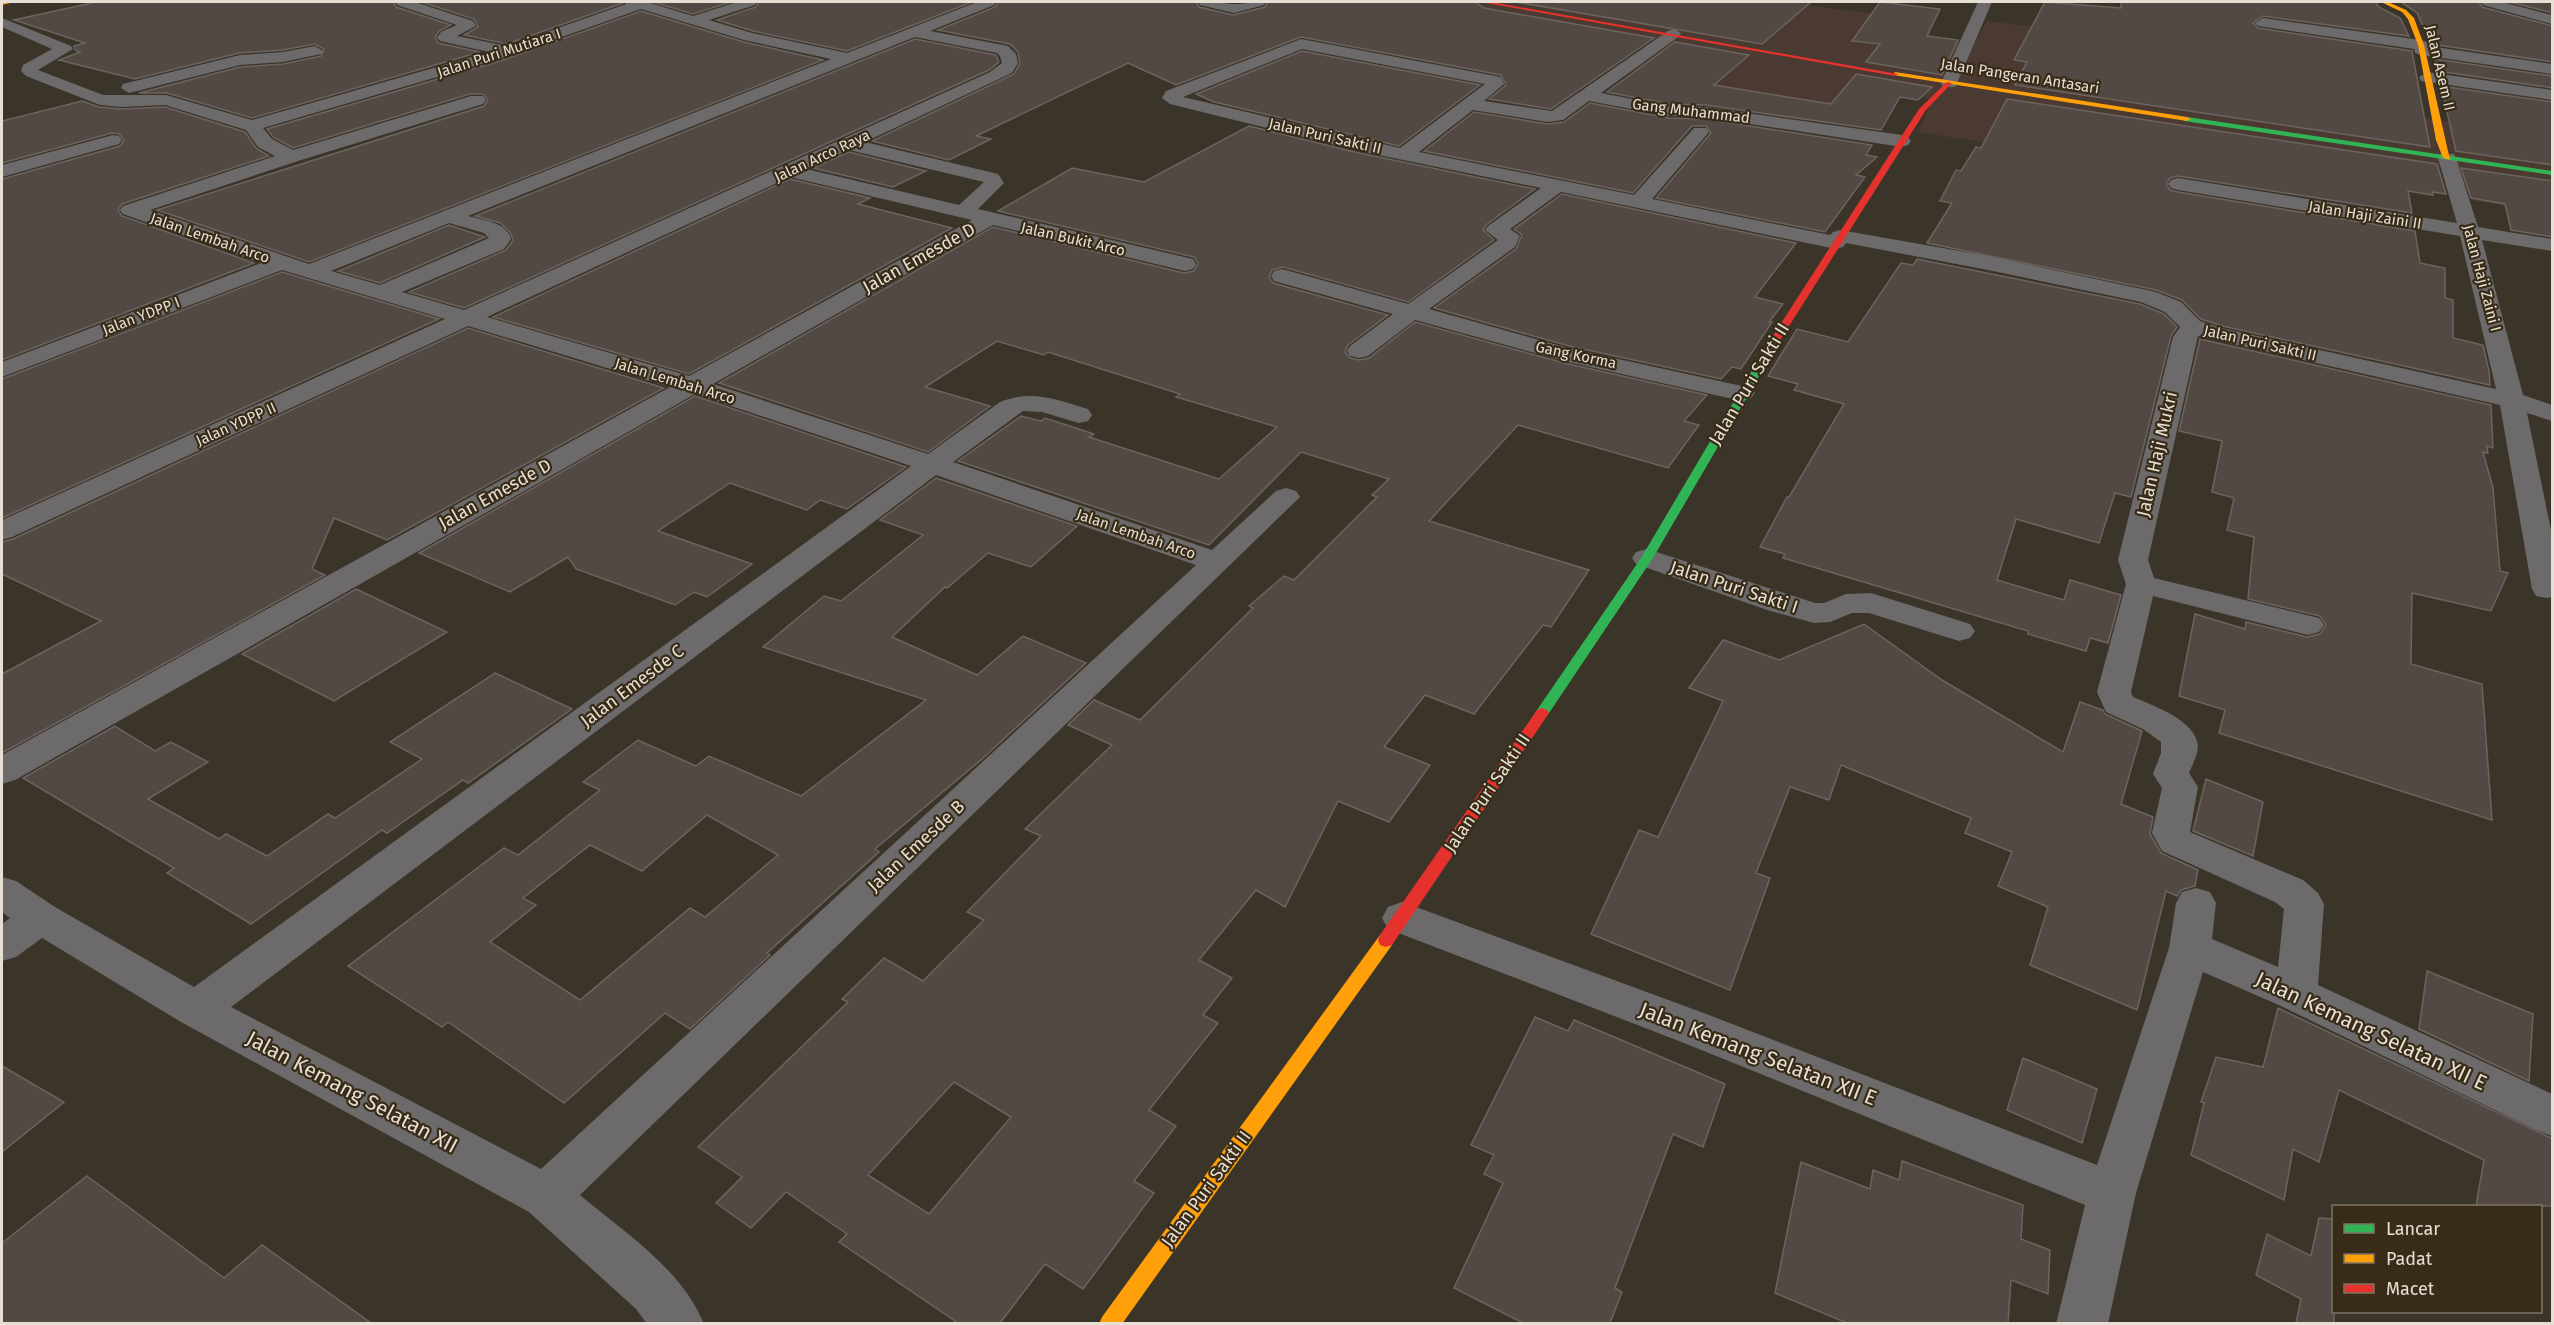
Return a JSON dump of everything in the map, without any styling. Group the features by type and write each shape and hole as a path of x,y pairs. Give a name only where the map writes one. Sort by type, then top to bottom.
{"main road":[{"path":"2,3 11,2"},
{"name":"Jalan Pangeran Antasari","path":"1484,2 1680,35 2444,145 2553,173"},
{"path":"1504,2 1899,69 2553,169"},
{"path":"1539,2 1905,65 2553,161"},
{"path":"1560,2 1708,27 1680,35"},
{"name":"Jalan Asem II","path":"2384,2 2397,6 2408,14 2421,48 2444,145"},
{"name":"Jalan Puri Sakti II","path":"1109,1323 1402,918 1647,558 1742,393 1838,239 1923,109 1954,73"}],"street":[{"path":"402,2 468,24 468,27 446,35 445,38 504,51"},
{"path":"689,18 718,2"},
{"path":"689,18 750,2"},
{"path":"311,271 989,2"},
{"path":"1205,2 1235,9 1259,2"},
{"path":"1954,73 1985,2"},
{"path":"2488,2 2553,20"},
{"path":"636,3 757,39 848,58"},
{"name":"Jalan Puri Mutiara I","path":"252,126 409,81 593,23 636,3"},
{"path":"2,22 65,48 29,68 29,71 90,97 111,102 166,100 252,126 265,143 291,157 477,100 446,89 374,76"},
{"path":"2263,23 2553,69"},
{"name":"Jalan Arco Raya","path":"470,318 996,75 1006,70 1010,63 1008,54 1002,49 914,32"},
{"path":"1404,154 1469,104 1552,118 1680,35"},
{"name":"Jalan Puri Sakti II","path":"1469,104 1496,84 1495,81 1301,44 1172,95 1171,98 1359,145 1639,202 2148,297 2173,308 2192,326 2214,334 2512,400 2553,413"},
{"path":"90,97 240,60 284,57 315,51"},
{"path":"2427,77 2553,95"},
{"name":"Gang Muhammad","path":"1585,95 1668,111 1705,112 1902,141"},
{"path":"1639,202 1700,132"},
{"path":"2,171 113,140"},
{"path":"849,144 991,178 994,183 976,216"},
{"name":"Jalan Haji Zaini I","path":"2444,145 2471,232 2510,383 2547,589"},
{"name":"Jalan Lembah Arco","path":"291,157 130,210 281,262 691,385 932,464 1216,562"},
{"name":"Jalan Bukit Arco","path":"790,171 1185,264"},
{"name":"Jalan Haji Zaini II","path":"2178,184 2553,245"},
{"path":"1359,351 1412,310 1508,243 1509,236 1495,230 1559,185"},
{"name":"Jalan Emesde D","path":"2,771 691,385 976,216"},
{"path":"383,292 496,244 500,239 499,234 491,230 449,217"},
{"name":"Jalan YDPP I","path":"2,370 281,262"},
{"name":"Gang Korma","path":"1282,276 1412,310 1564,354 1742,393"},
{"name":"Jalan YDPP II","path":"2,531 470,318"},
{"name":"Jalan Haji Mukri","path":"2141,584 2133,560 2185,337 2192,326"},
{"name":"Jalan Emesde C","path":"196,1009 1019,402 1029,401 1079,415"},
{"name":"Jalan Emesde B","path":"546,1197 1286,497"},
{"name":"Jalan Puri Sakti I","path":"1647,558 1814,613 1830,612 1846,604 1871,603 1959,631"},
{"path":"2296,994 2304,904 2289,891 2175,841 2171,833 2180,787 2171,774 2180,745 2176,735 2163,725 2118,704 2114,692 2141,584 2308,625"},
{"name":"Jalan Kemang Selatan XII","path":"2,892 41,918 196,1009 546,1197 654,1292 678,1323"},
{"path":"2082,1323 2112,1193 2190,948 2196,903"},
{"path":"2,945 41,918"},
{"name":"Jalan Kemang Selatan XII E","path":"1402,918 1694,1028 2112,1193"},
{"name":"Jalan Kemang Selatan XII E","path":"2190,948 2296,994 2553,1116"}],"shaded area":[{"path":"1413,2 1783,2 1875,14 1863,27 1974,43 1987,21 2107,36 2214,88 2552,136 2552,214 2472,200 2454,169 2285,143 2153,169 1918,132 1933,99 1863,87 1850,106 1726,89 1628,72 1668,42 1605,30 1483,20"}],"building":[{"path":"96,2 393,2 396,7 451,25 439,31 435,38 438,43 480,52 252,118 167,93 139,93 240,67 283,64 321,56 324,49 315,44 283,50 239,53 135,79 59,60 80,52 75,50 74,46 85,43 14,20"},
{"path":"421,2 623,3 507,44 464,35 478,27 474,19"},
{"path":"653,2 731,2 693,14"},
{"path":"759,2 972,2 847,51 753,31 717,20 756,7"},
{"path":"998,2 1196,2 1199,7 1233,15 1265,7 1268,2 1475,2 1484,8 1654,38 1551,109 1489,99 1506,85 1501,75 1301,37 1176,85 1128,63 976,136 991,139 949,160 872,141 1014,74 1020,63 1018,52 1010,44 938,30 995,7"},
{"path":"1516,2 1811,2 1762,44"},
{"path":"1880,2 1940,9 1927,36 1958,40 1942,75 1866,62 1880,44 1852,41"},
{"path":"2045,2 2121,8 2121,2 2375,2 2379,7 2400,18 2409,36 2263,16 2253,23 2258,28 2412,51 2430,147 2015,85 2027,62 2014,60"},
{"path":"2401,2 2479,2 2482,7 2553,26 2553,62 2431,44 2417,13"},
{"path":"2509,2 2553,2 2553,13"},
{"path":"641,11 744,42 823,60 309,262 157,210 484,106 488,100 483,94 470,94 293,148 273,137 267,129 503,60"},
{"path":"915,39 996,55 999,62 989,70 464,308 409,292 506,250 513,240 510,232 500,223 475,216"},
{"path":"1675,42 1749,55 1714,85 1831,104 1856,74 1932,87 1918,100 1900,97 1881,130 1705,105 1669,104 1607,92"},
{"path":"1302,51 1480,85 1399,146 1214,102 1196,94"},
{"path":"2435,59 2553,76 2553,88 2438,71"},
{"path":"2441,86 2553,102 2553,165 2456,151"},
{"path":"2007,99 2437,164 2446,194 2432,192 2433,195 2408,191 2412,213 2178,176 2170,178 2166,184 2170,190 2178,192 2415,231 2420,263 2445,268 2445,298 2453,300 2453,338 2483,345 2490,385 2222,326 2201,319 2182,300 2156,290 1927,243 1952,203 1940,201 1956,170 1961,171 1976,147 1981,148"},
{"path":"82,101 99,107 121,109 165,107 245,132 256,148 269,156 122,204 118,210 122,216 254,263 2,360 2,179 120,146 124,140 119,134 112,133 2,163 2,121"},
{"path":"1590,103 1669,118 1705,119 1872,145 1866,155 1877,157 1856,175 1865,177 1825,232 1656,198 1711,133 1706,126 1692,126 1633,193 1424,151 1474,112 1547,124 1564,122"},
{"path":"1249,126 1359,153 1535,189 1486,225 1483,230 1494,240 1408,302 1283,267 1272,270 1269,277 1273,283 1388,315 1348,345 1345,352 1350,358 1359,360 1369,358 1415,322 1564,363 1707,395 1684,421 1699,425 1668,468 1518,425 1429,521 1589,570 1551,627 1543,625 1474,714 1425,695 1384,747 1430,765 1389,822 1338,801 1285,907 1256,890 1199,960 1232,978 1203,1015 1218,1023 1149,1110 1176,1126 1134,1181 1154,1193 1083,1289 1045,1264 1000,1323 958,1323 839,1242 847,1234 786,1192 751,1228 716,1203 742,1177 698,1147 848,1002 842,999 884,958 923,981 984,920 967,912 1041,836 1025,829 1112,745 1068,725 1094,700 1140,720 1253,608 1249,606 1284,576 1294,580 1377,497 1372,495 1389,479 1301,452 1209,545 958,461 1021,416 1041,421 1045,418 1094,434 1089,437 1219,479 1277,427 1176,397 1180,394 1048,352 1044,355 997,341 925,387 990,406 928,452 719,383 993,227 1184,273 1194,271 1198,263 1194,257 998,211 1072,168 1144,182","holes":["954,1082 1011,1117 929,1214 868,1175"]},
{"path":"849,152 926,171 893,187 813,168"},
{"path":"2461,168 2553,181 2553,237 2511,230 2505,204 2471,198"},
{"path":"790,179 870,198 858,204 952,228 689,374 493,317"},
{"path":"1562,194 1796,243 1755,297 1783,304 1769,322 1772,322 1741,369 1732,367 1721,379 1569,346 1434,308 1516,249 1522,235 1514,229"},
{"path":"449,225 485,237 380,283 338,271"},
{"path":"1917,259 2140,304 2164,314 2177,327 2171,336 2131,497 2115,493 2099,543 2016,519 1997,580 2064,600 2070,580 2121,595 2108,643 2090,638 2086,651 2028,634 2028,631 1783,558 1785,554 1760,547 1787,497 1844,404 1794,390 1798,384 1768,376 1797,329 1848,342 1901,263 1913,265"},
{"path":"282,272 439,319 2,518 2,379"},
{"path":"468,328 664,388 387,540 334,518 312,569 325,575 2,753 2,674 101,621 2,574 2,542 13,539"},
{"path":"2200,339 2491,405 2493,448 2487,446 2488,453 2483,452 2493,488 2500,571 2508,573 2491,611 2412,593 2411,664 2482,684 2492,820 2219,733 2225,710 2179,696 2195,614 2245,629 2246,622 2307,637 2320,634 2326,625 2320,616 2248,599 2254,537 2227,530 2234,498 2212,492 2222,441 2179,431"},
{"path":"695,396 906,467 847,509 820,500 807,510 730,483 658,531 752,564 707,597 694,592 675,605 576,569 568,557 510,592 419,553"},
{"path":"936,478 1077,526 1031,567 988,553 947,588 945,587 892,637 977,675 1023,636 1086,663 982,759 875,849 879,852 767,953 770,955 690,1029 665,1013 564,1103 448,1022 442,1027 348,966 504,848 518,855 600,790 583,782 638,740 696,766 709,756 801,796 926,700 763,647 824,596 841,601 923,535 880,520","holes":["707,815 778,855 705,917 690,908 580,1000 490,942 536,905 523,898 590,845 642,871"]},
{"path":"356,589 447,632 334,701 242,654"},
{"path":"1864,624 1942,680 2063,752 2080,702 2103,710 2105,714 2142,731 2121,804 2153,817 2150,834 2161,853 2198,870 2195,886 2181,890 2177,896 2166,891 2137,1010 2030,965 2048,907 1998,886 2012,852 1965,833 1971,818 1841,765 1829,800 1790,787 1756,873 1770,878 1730,990 1591,934 1639,830 1658,837 1723,701 1689,688 1723,640 1779,660"},
{"path":"495,673 572,709 468,783 463,780 387,833 382,830 251,924 167,873 174,868 23,778 115,726 155,751 171,742 208,762 148,799 219,839 226,834 267,856 328,814 335,818 422,759 390,742"},
{"path":"2206,779 2263,802 2253,856 2193,831"},
{"path":"2427,971 2533,1014 2529,1081 2419,1029"},
{"path":"2278,1008 2553,1139 2553,1206 2476,1205 2484,1160 2339,1090 2319,1162 2293,1149 2284,1200 2191,1155 2204,1103 2201,1102 2216,1057 2263,1067"},
{"path":"1535,1017 1568,1031 1574,1020 1725,1084 1703,1147 1673,1134 1615,1288 1622,1292 1610,1323 1523,1323 1454,1288 1503,1183 1484,1174 1494,1155 1471,1145"},
{"path":"2023,1058 2097,1089 2082,1143 2007,1110"},
{"path":"2,1066 64,1102 2,1152"},
{"path":"1902,1161 2023,1205 2021,1239 2050,1250 2048,1294 2011,1280 2008,1323 1847,1323 1775,1293 1801,1162 1870,1189 1873,1170 1899,1180"},
{"path":"87,1176 224,1278 262,1245 371,1323 2,1323 2,1243"},
{"path":"2319,1218 2332,1219 2332,1313 2334,1313 2334,1323 2296,1323 2301,1299 2256,1275 2267,1234 2311,1256"}],"traffic: fast":[{"path":"2187,119 2552,173"},
{"path":"1542,713 1647,558 1774,342"}],"traffic: slow":[{"path":"2,3 11,2"},
{"path":"2384,2 2404,11 2411,18 2421,45 2440,140 2447,158"},
{"path":"1895,74 2187,119"},
{"path":"1109,1324 1386,940"}],"traffic: jam":[{"path":"1484,2 1895,74"},
{"path":"1774,342 1923,109 1949,83"},
{"path":"1386,940 1542,713"}]}
